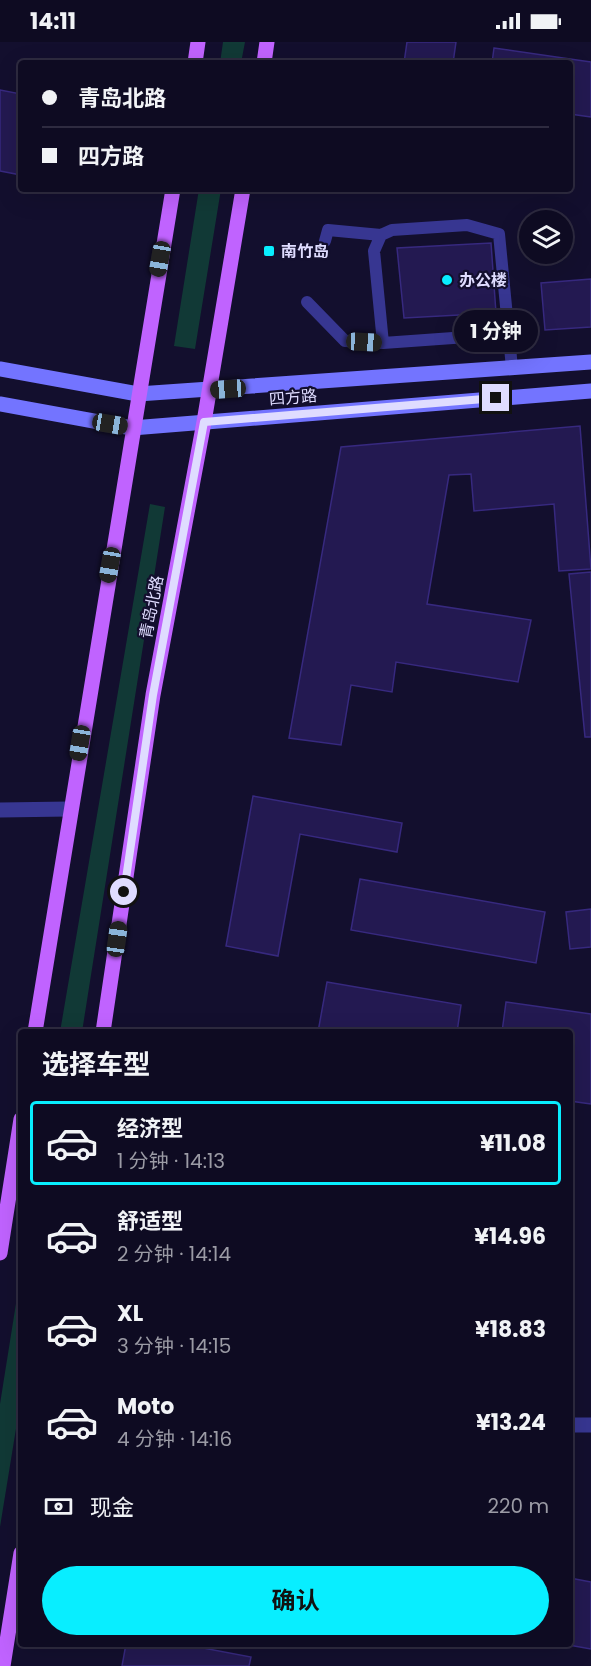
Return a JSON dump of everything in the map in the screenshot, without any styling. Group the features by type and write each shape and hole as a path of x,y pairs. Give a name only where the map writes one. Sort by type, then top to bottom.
{"main road":[{"path":"195,60 198,42"},
{"path":"264,60 267,42"},
{"path":"35,1029 69,809 172,192"},
{"name":"青岛北路","path":"103,1029 153,695 204,422 242,192"},
{"name":"四方路","path":"0,369 138,394 591,362"},
{"name":"四方路","path":"0,404 132,428 591,391"},
{"path":"0,1253 18,1138"},
{"path":"3,1666 18,1572"}],"street":[{"path":"0,810 69,809"},
{"path":"573,1425 591,1425"}],"lane":[{"path":"325,241 328,230 381,235 392,231 467,225 499,234 513,368"},
{"path":"381,235 374,251 384,343"},
{"path":"307,302 345,341 384,343 509,334"}],"green space":[{"path":"223,42 245,42 242,60 220,60"},
{"path":"199,192 221,192 195,349 174,346"},
{"path":"150,504 165,507 82,1029 61,1029"},
{"path":"18,1291 18,1416 0,1527 0,1404"}],"building":[{"path":"407,42 456,42 453,60 404,60"},
{"path":"494,48 591,62 591,117 573,114 573,60 492,60"},
{"path":"0,90 18,93 18,174 0,171"},
{"name":"办公楼","path":"491,243 496,313 404,318 397,248"},
{"path":"591,279 591,327 545,330 541,283"},
{"path":"580,426 591,569 559,571 554,504 474,511 471,474 449,475 427,604 531,620 518,682 396,662 392,692 351,685 341,745 289,738 341,447"},
{"path":"591,572 591,737 585,737 569,574"},
{"path":"253,796 402,823 397,852 300,834 278,956 226,946"},
{"path":"360,879 545,912 536,963 351,930"},
{"path":"591,909 591,947 570,949 566,912"},
{"path":"327,982 461,1005 457,1029 319,1029"},
{"path":"506,1002 591,1014 591,1104 573,1101 573,1029 502,1029"},
{"path":"573,1579 591,1582 591,1649 573,1646"},
{"path":"125,1647 198,1647 251,1657 249,1666 122,1666"}],"place":[{"name":"南竹岛","path":"269,251"},
{"name":"办公楼","path":"447,280"}],"route":[{"path":"124,892 153,695 204,422 496,398"}]}
